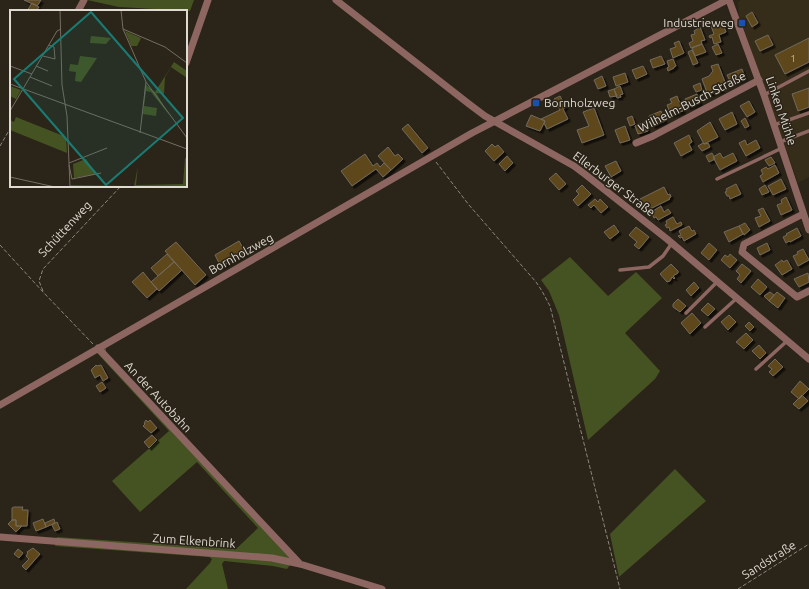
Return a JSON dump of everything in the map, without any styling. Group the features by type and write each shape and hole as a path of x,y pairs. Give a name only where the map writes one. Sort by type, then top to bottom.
{"street":[{"path":"79,10 84,0"},
{"path":"187,60 208,0"},
{"name":"Ellerburger Straße","path":"336,0 449,90 494,120 574,166 672,243 809,358"},
{"name":"Bornholzweg","path":"0,405 306,230 494,120 728,0"},
{"name":"Linken Mühle","path":"728,0 759,80 809,230"},
{"name":"Wilhelm-Busch-Straße","path":"636,142 653,136 759,80"},
{"path":"803,214 744,244 742,252 797,297 809,291"},
{"name":"An der Autobahn","path":"98,348 300,564"},
{"name":"Zum Elkenbrink","path":"0,537 272,558 300,564 382,589"},
{"path":"272,558 278,554 280,544"}],"lane":[{"path":"764,95 809,71"},
{"path":"774,125 809,113"},
{"path":"717,179 809,131"},
{"path":"620,270 649,267 663,256 672,243"},
{"path":"686,313 717,282"},
{"path":"705,327 737,298"},
{"path":"756,369 787,341"}],"path":[{"path":"0,146 10,129"},
{"path":"432,156 469,205 536,282 550,306 620,589"},
{"name":"Schüttenweg","path":"43,292 39,282 42,269 120,187"},
{"path":"0,245 43,292 98,348"},
{"name":"Sandstraße","path":"738,589 809,544"}],"shaded area":[{"path":"741,0 809,0 809,177 798,183 739,15 738,2"}],"green space":[{"path":"87,0 194,0 190,11 119,7"},
{"path":"570,257 608,296 636,272 662,298 625,333 660,371 655,379 588,440 559,315 549,291 541,280"},
{"path":"106,348 106,352 295,558 287,569 273,566 224,561 222,564 228,589 186,589 212,559 209,557 55,546 57,537 236,549 258,528 197,462 140,512 112,481 169,431 97,353"},
{"path":"675,469 706,501 619,577 610,534"}],"building":[{"path":"24,0 41,0 37,6"},
{"path":"32,3 39,7 37,10 28,10"},
{"path":"752,12 758,23 752,27 746,16"},
{"path":"722,22 726,32 719,35 721,42 714,44 712,37 710,38 709,36 714,34 711,26"},
{"path":"700,27 705,40 701,41 702,44 691,48 689,43 693,41 691,35 695,34 694,31"},
{"path":"768,35 773,45 760,51 755,41"},
{"path":"809,38 809,62 785,74 775,55"},
{"path":"679,41 684,53 673,58 670,49 676,47 674,43"},
{"path":"702,44 706,52 695,56 692,48"},
{"path":"718,44 722,53 716,55 712,47"},
{"path":"692,50 698,63 693,65 688,52"},
{"path":"661,56 665,64 653,68 650,60"},
{"path":"673,59 676,66 668,71 667,68 669,67 667,61"},
{"path":"718,64 725,82 720,84 722,90 708,95 702,79 709,76 713,71 711,66"},
{"path":"643,66 647,74 636,79 632,70"},
{"path":"742,69 745,78 731,83 727,75"},
{"path":"625,73 628,82 616,86 613,77"},
{"path":"602,76 606,86 598,89 594,80"},
{"path":"700,83 702,90 696,92 693,86"},
{"path":"620,86 623,94 620,95 621,97 617,98 614,89"},
{"path":"809,88 809,107 798,111 792,94"},
{"path":"614,89 617,96 610,97 608,91"},
{"path":"697,94 700,103 688,107 685,99"},
{"path":"560,96 566,107 563,109 568,119 547,129 544,123 545,121 541,119 560,110 554,99"},
{"path":"677,96 683,111 671,115 667,105 672,103 670,99"},
{"path":"749,101 755,112 747,117 740,106"},
{"path":"594,108 604,135 582,143 577,130 589,126 583,112"},
{"path":"661,111 665,121 653,126 649,116"},
{"path":"732,112 737,124 725,130 719,119"},
{"path":"531,115 545,121 540,131 526,126"},
{"path":"632,116 635,124 630,126 627,118"},
{"path":"745,118 749,126 745,128 741,121"},
{"path":"645,122 648,131 638,134 635,126"},
{"path":"710,122 718,137 704,144 697,131"},
{"path":"408,124 428,148 422,153 402,129"},
{"path":"625,126 630,140 620,143 615,130"},
{"path":"689,135 692,142 689,144 692,150 681,156 674,143"},
{"path":"745,140 747,145 756,140 760,148 746,156 739,143"},
{"path":"703,143 708,143 710,147 702,151 698,146"},
{"path":"492,144 495,147 498,145 504,152 494,161 485,151"},
{"path":"388,147 395,156 398,154 403,159 391,170 378,156"},
{"path":"712,153 715,159 709,162 706,156"},
{"path":"720,153 723,158 733,153 737,161 720,170 713,157"},
{"path":"365,154 373,166 377,163 380,167 384,163 391,170 383,177 376,169 352,186 341,171"},
{"path":"507,156 513,163 505,171 499,164"},
{"path":"771,157 775,163 769,166 765,160"},
{"path":"616,161 621,171 611,177 605,166"},
{"path":"775,165 779,173 763,182 760,176 763,174 761,170 766,167 768,169"},
{"path":"556,173 566,184 559,190 549,179"},
{"path":"781,179 786,189 773,195 768,186"},
{"path":"736,184 741,194 730,199 725,192 727,191 726,189"},
{"path":"582,185 591,194 578,206 573,200 579,194 576,191"},
{"path":"765,185 769,192 762,195 759,189"},
{"path":"664,187 668,195 670,194 670,199 646,211 640,199"},
{"path":"786,197 792,210 781,215 777,205 782,203 781,200"},
{"path":"595,199 598,202 600,199 608,207 601,213 594,205 591,208 588,205"},
{"path":"661,206 664,212 668,209 671,213 658,220 656,217 654,218 652,214 654,213 653,211"},
{"path":"763,208 770,221 759,227 755,218 761,216 758,210"},
{"path":"673,217 677,224 681,222 682,225 670,231 669,227 667,228 665,225 667,224 666,221"},
{"path":"745,223 750,230 744,235 739,226"},
{"path":"614,225 619,232 610,239 604,232"},
{"path":"689,226 696,234 684,241 682,237 680,238 678,236 681,235 679,231"},
{"path":"739,226 743,234 729,242 724,232"},
{"path":"636,227 649,237 639,249 634,245 637,242 629,235"},
{"path":"797,228 801,236 786,243 783,237"},
{"path":"239,241 246,253 221,267 215,255"},
{"path":"176,242 206,275 195,285 165,251"},
{"path":"709,243 717,250 709,260 701,253"},
{"path":"767,243 770,250 760,255 757,248"},
{"path":"803,249 809,260 798,266 793,256 798,254 797,252"},
{"path":"167,254 174,262 158,276 151,268"},
{"path":"730,254 737,260 730,268 721,260 725,255 728,257"},
{"path":"782,260 783,262 787,260 792,269 782,275 775,265"},
{"path":"174,262 182,270 159,291 151,282"},
{"path":"671,264 678,271 678,273 673,276 675,278 674,279 672,277 670,281 667,282 660,274"},
{"path":"742,264 751,271 741,283 737,279 740,275 736,271"},
{"path":"143,272 157,289 147,298 132,282"},
{"path":"808,273 809,282 799,287 794,279"},
{"path":"758,279 767,287 760,295 751,287"},
{"path":"694,282 699,288 691,296 686,290"},
{"path":"770,292 774,295 769,301 764,296"},
{"path":"777,292 785,298 778,308 769,301"},
{"path":"678,299 686,306 680,312 673,307 673,304"},
{"path":"708,303 715,309 708,316 701,310"},
{"path":"692,313 701,323 690,334 681,323"},
{"path":"729,315 736,322 728,330 721,322"},
{"path":"749,322 754,327 750,331 745,326"},
{"path":"746,333 753,340 744,349 736,342"},
{"path":"759,345 766,353 760,359 752,351"},
{"path":"775,359 783,367 773,376 769,372 772,369 768,366"},
{"path":"96,365 101,365 108,378 103,381 100,375 95,378 91,370"},
{"path":"800,381 809,389 799,399 791,392"},
{"path":"102,382 106,388 100,392 96,386"},
{"path":"802,395 808,401 799,409 793,404"},
{"path":"146,420 148,422 150,420 157,428 151,433 143,426"},
{"path":"152,435 157,440 149,448 144,442"},
{"path":"23,507 22,510 28,510 27,526 16,526 16,520 12,520 12,508"},
{"path":"43,519 46,527 36,531 33,523"},
{"path":"54,519 55,523 46,527 45,523"},
{"path":"12,520 16,520 16,526 22,526 16,532 8,524"},
{"path":"57,522 60,529 55,531 52,525"},
{"path":"33,548 40,554 26,570 22,566 29,559 26,556 28,553 27,552"},
{"path":"18,549 23,553 19,558 14,554"}],"place":[{"name":"Industrieweg","path":"742,23"},
{"name":"Bornholzweg","path":"536,103"}]}
